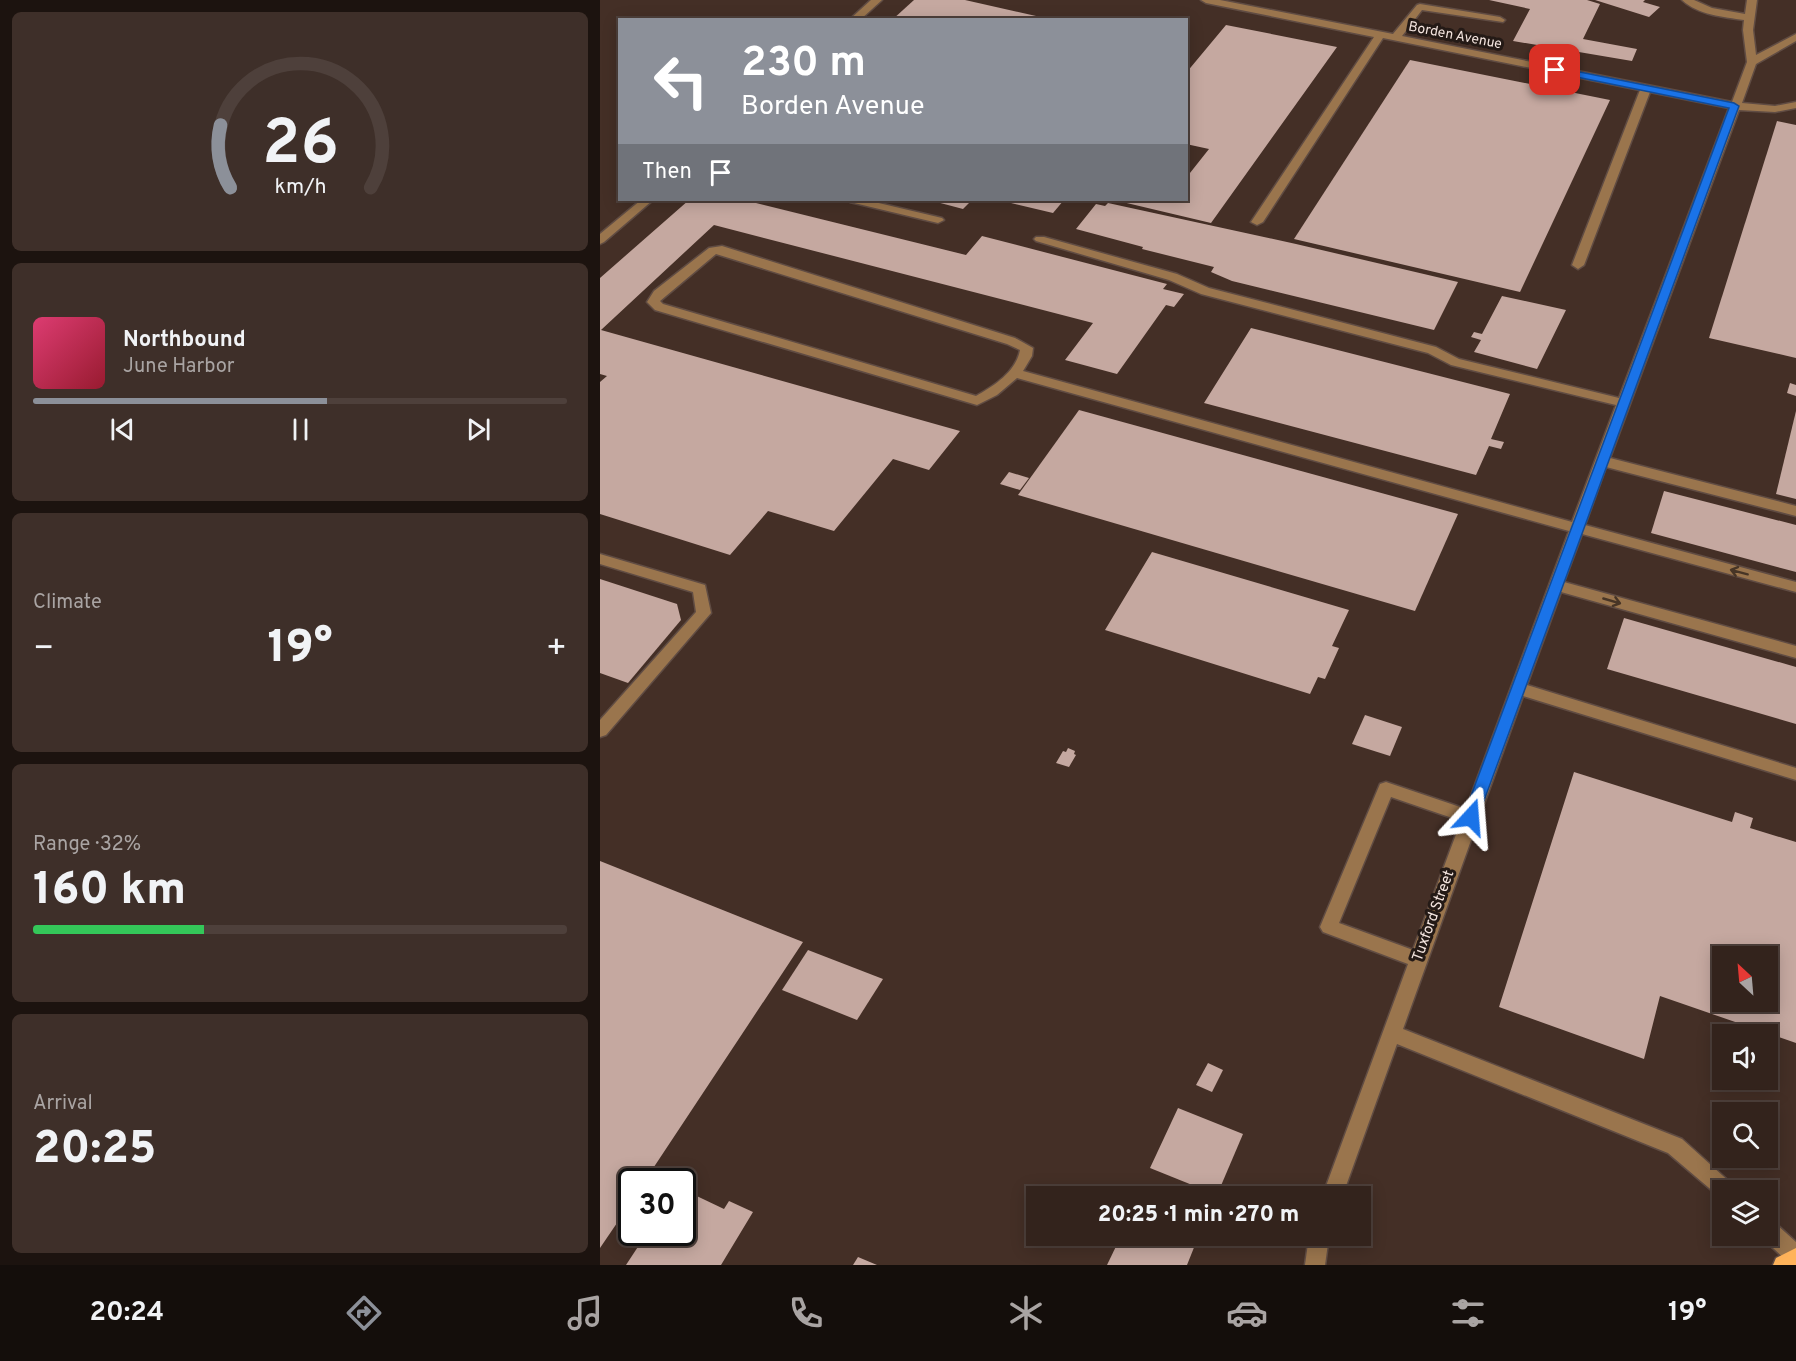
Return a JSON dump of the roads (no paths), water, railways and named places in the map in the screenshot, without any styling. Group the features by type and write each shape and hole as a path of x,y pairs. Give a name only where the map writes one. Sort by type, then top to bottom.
{"main road":[{"path":"1784,1265 1796,1257"}],"street":[{"path":"856,18 877,0"},
{"name":"Borden Avenue","path":"1206,0 1734,106 1776,109 1796,105"},
{"path":"1687,0 1694,6 1713,12 1749,18"},
{"name":"Tuxford Street","path":"1336,1186 1518,687 1752,62 1748,30 1752,0"},
{"path":"1395,38 1420,7 1500,20"},
{"path":"1257,222 1380,35"},
{"path":"1752,62 1796,37"},
{"path":"1578,265 1646,88"},
{"path":"600,240 646,201"},
{"path":"858,201 938,220"},
{"path":"1040,239 1173,277 1205,291 1432,350 1455,362 1624,403"},
{"path":"713,250 722,250 1011,341 1027,348 1027,357 1014,373 993,393 977,401 659,307 653,302 658,294 704,255 713,250"},
{"path":"1014,373 1577,529 1796,587"},
{"path":"1602,461 1796,511"},
{"path":"600,559 700,589 704,613 600,731"},
{"path":"1556,585 1796,652"},
{"path":"1518,687 1796,774"},
{"path":"1418,960 1329,927 1386,789 1471,817"},
{"path":"1391,1033 1675,1146 1713,1180"},
{"path":"1778,1240 1796,1257"},
{"path":"1315,1265 1318,1246"}]}
